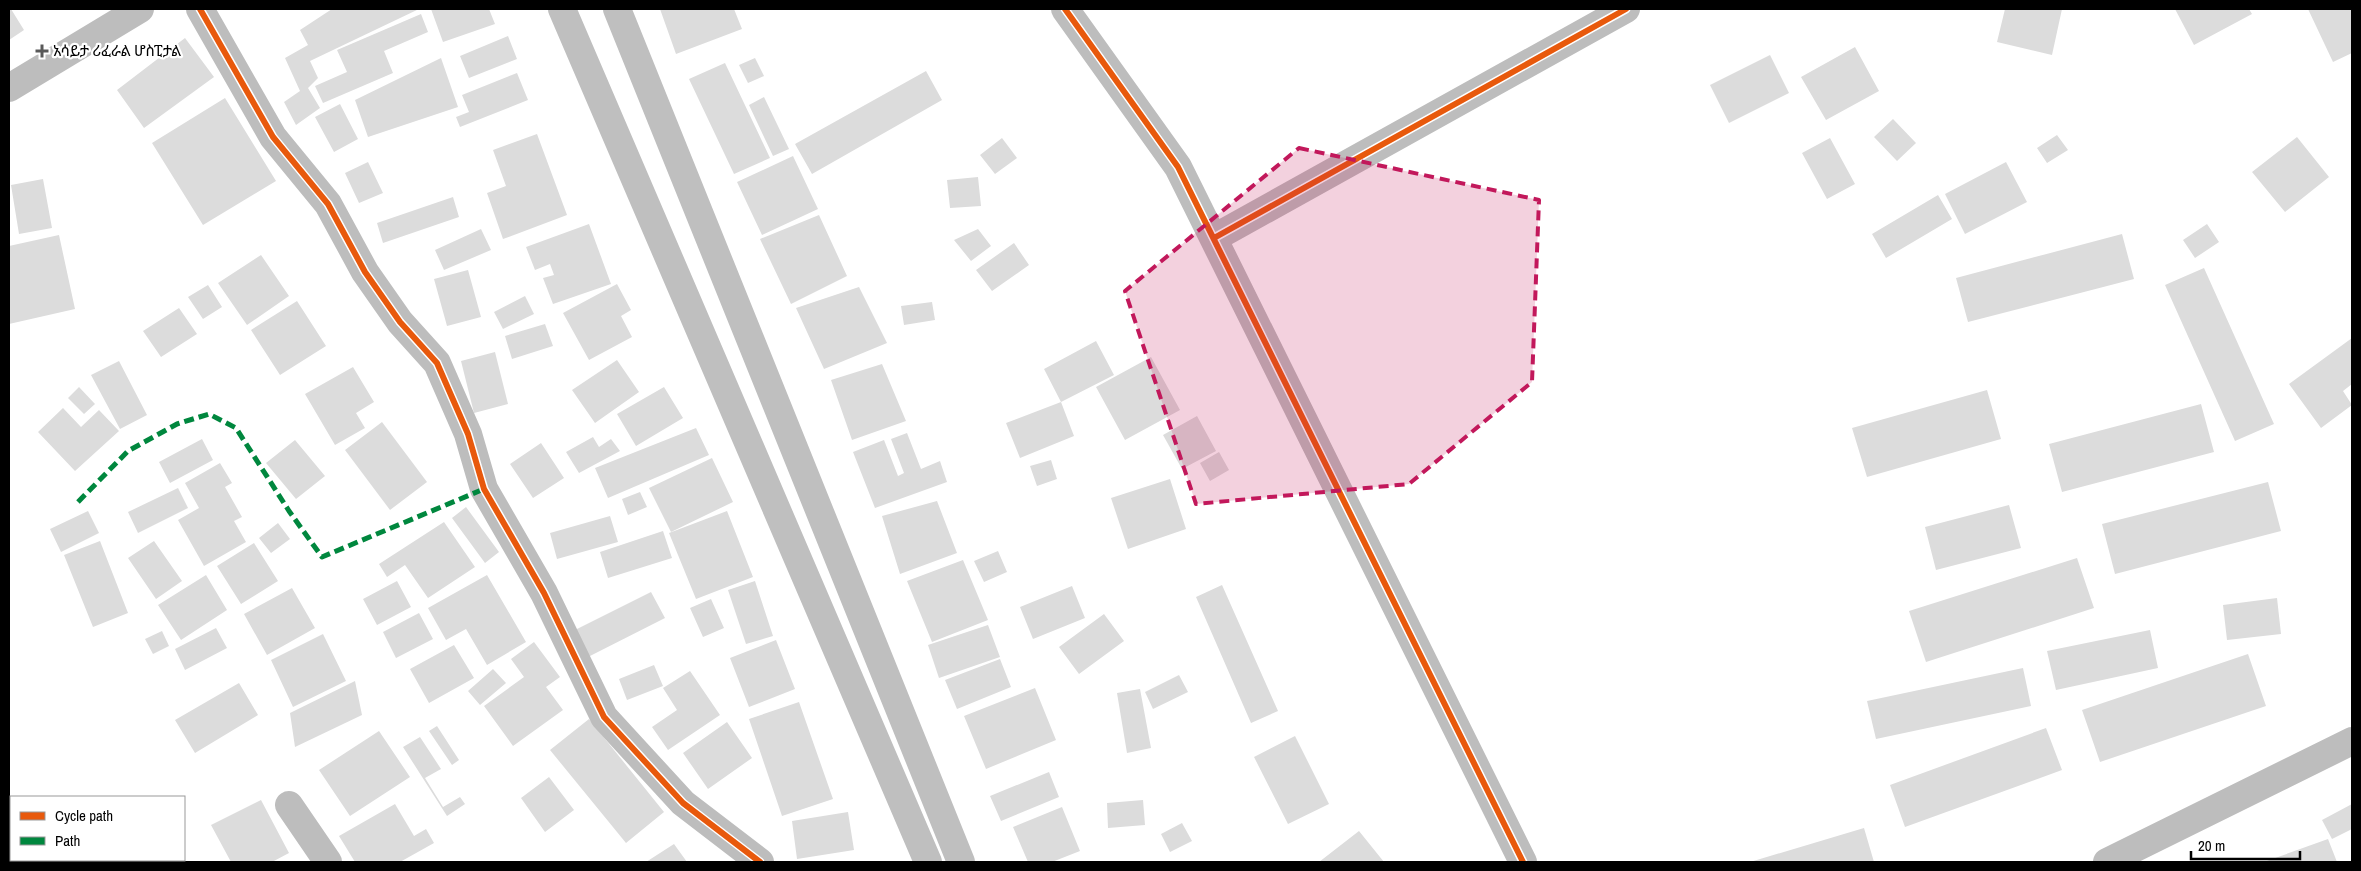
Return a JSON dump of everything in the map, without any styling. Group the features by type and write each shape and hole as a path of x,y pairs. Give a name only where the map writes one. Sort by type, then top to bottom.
{"main road":[{"path":"562,9 927,862"},
{"path":"617,9 960,862"}],"street":[{"path":"9,88 140,9"},
{"path":"200,9 273,136 328,204 365,272 400,322 437,362 468,434 484,489 544,593 604,717 683,803 760,862"},
{"path":"1065,9 1178,167 1523,862"},
{"path":"1214,238 1626,9"},
{"path":"2114,861 2352,741"},
{"path":"289,805 328,862"},
{"path":"927,862 947,826"}],"highlighted area":[{"path":"1299,148 1539,200 1532,382 1409,484 1196,504 1125,291"}],"building":[{"path":"11,9 24,30 9,40 9,10"},
{"path":"332,9 419,9 310,61 318,78 308,88 320,108 296,125 284,102 300,91 285,58 308,45 300,30"},
{"path":"431,9 489,9 495,24 443,42"},
{"path":"660,9 734,9 742,29 676,54"},
{"path":"2005,9 2062,9 2052,55 1997,42"},
{"path":"2175,9 2249,9 2252,14 2194,45"},
{"path":"2308,9 2352,9 2352,53 2333,62"},
{"path":"421,14 428,32 384,51 393,73 323,103 315,86 347,72 337,50"},
{"path":"508,36 517,59 469,78 460,56"},
{"path":"185,38 214,77 144,128 117,90"},
{"path":"1855,47 1879,91 1826,120 1801,77"},
{"path":"1770,55 1789,93 1729,123 1710,85"},
{"path":"441,58 458,107 368,137 355,100"},
{"path":"755,58 764,76 748,83 739,65"},
{"path":"725,63 770,158 734,174 689,79"},
{"path":"926,71 942,100 812,174 795,144"},
{"path":"517,73 528,100 460,127 456,117 469,112 462,95"},
{"path":"764,97 789,149 773,156 749,105"},
{"path":"225,98 276,181 203,225 152,143"},
{"path":"340,104 358,139 334,152 315,117"},
{"path":"1893,119 1916,143 1897,161 1874,137"},
{"path":"537,134 567,215 503,239 487,193 506,186 493,150"},
{"path":"2057,135 2068,150 2047,163 2037,148"},
{"path":"2297,137 2329,177 2285,212 2252,172"},
{"path":"1002,138 1017,158 995,174 980,155"},
{"path":"1830,138 1855,184 1827,199 1802,153"},
{"path":"793,156 818,209 762,235 737,182"},
{"path":"368,162 383,193 359,203 345,173"},
{"path":"2006,162 2027,202 1965,234 1945,194"},
{"path":"978,177 981,206 950,208 947,180"},
{"path":"43,179 52,228 19,234 11,185"},
{"path":"1938,195 1952,219 1886,258 1872,234"},
{"path":"453,197 459,217 383,243 377,223"},
{"path":"819,215 847,276 791,304 760,239"},
{"path":"589,224 611,284 553,304 543,278 554,275 550,264 535,270 526,247"},
{"path":"2207,224 2219,242 2195,258 2183,240"},
{"path":"481,229 491,250 444,270 435,250"},
{"path":"978,229 991,246 971,261 954,240"},
{"path":"2122,234 2134,279 1968,322 1956,278"},
{"path":"59,235 75,309 9,324 9,246"},
{"path":"1014,243 1029,265 992,291 976,270"},
{"path":"261,255 289,296 247,325 218,283"},
{"path":"2204,268 2274,424 2235,441 2165,285"},
{"path":"468,270 481,317 447,326 434,279"},
{"path":"617,284 631,310 621,316 632,337 589,360 563,313"},
{"path":"208,285 222,307 203,319 188,297"},
{"path":"859,287 887,343 824,369 796,308"},
{"path":"525,296 534,314 503,329 494,312"},
{"path":"297,301 326,346 280,375 251,330"},
{"path":"932,302 935,320 904,325 901,306"},
{"path":"179,308 197,334 161,357 143,331"},
{"path":"545,324 553,346 512,359 505,336"},
{"path":"2352,338 2352,384 2343,391 2352,405 2321,428 2289,384"},
{"path":"1096,341 1114,375 1061,402 1044,369"},
{"path":"495,352 508,404 474,413 461,361"},
{"path":"1151,357 1180,410 1125,440 1096,387"},
{"path":"617,360 639,392 595,423 572,390"},
{"path":"119,361 147,415 120,429 91,375"},
{"path":"882,364 906,421 852,440 831,380"},
{"path":"353,367 374,402 356,413 365,428 335,445 305,394"},
{"path":"79,387 95,404 84,414 68,398"},
{"path":"664,387 683,418 636,446 617,414"},
{"path":"1987,390 2001,439 1867,477 1852,428"},
{"path":"1061,402 1074,436 1020,458 1006,423"},
{"path":"2201,404 2214,452 2062,492 2049,444"},
{"path":"63,408 81,427 99,410 119,431 75,471 38,432"},
{"path":"1197,416 1216,451 1182,469 1163,435"},
{"path":"382,422 427,482 390,510 345,450"},
{"path":"696,428 709,455 608,498 595,468"},
{"path":"907,433 921,469 940,461 947,482 875,508 853,452 884,440 898,476 904,473 891,439"},
{"path":"593,437 599,447 611,439 620,451 579,473 566,452"},
{"path":"202,439 213,460 170,483 159,462"},
{"path":"295,440 325,476 296,499 266,463"},
{"path":"541,443 564,478 533,498 510,464"},
{"path":"1219,452 1229,470 1210,481 1200,463"},
{"path":"712,458 733,502 671,532 649,488"},
{"path":"1051,460 1057,479 1037,486 1030,466"},
{"path":"220,463 232,483 225,487 242,517 234,521 246,542 204,566 178,520 199,508 185,483"},
{"path":"1170,479 1186,529 1128,549 1111,498"},
{"path":"2268,482 2281,531 2115,574 2102,524"},
{"path":"178,488 188,508 138,533 128,512"},
{"path":"640,492 647,507 628,515 622,499"},
{"path":"937,501 957,553 900,574 882,516"},
{"path":"2009,505 2021,548 1936,570 1925,527"},
{"path":"466,507 499,552 485,563 452,518"},
{"path":"88,511 99,533 61,552 50,529"},
{"path":"727,511 753,577 696,599 669,533"},
{"path":"610,516 618,542 557,559 550,533"},
{"path":"444,522 475,567 428,598 405,565 387,577 379,564"},
{"path":"278,523 290,539 271,553 259,538"},
{"path":"663,531 672,558 608,578 600,552"},
{"path":"100,541 128,613 93,627 64,555"},
{"path":"154,541 182,581 156,599 128,558"},
{"path":"254,543 278,581 241,604 217,566"},
{"path":"998,551 1007,572 984,582 974,561"},
{"path":"2077,558 2094,608 1926,662 1909,611"},
{"path":"963,560 988,620 932,642 907,581"},
{"path":"206,575 227,610 181,640 158,605"},
{"path":"487,575 526,642 487,665 466,629 446,640 428,608"},
{"path":"397,581 411,607 377,625 363,599"},
{"path":"755,581 773,636 746,644 728,590"},
{"path":"1222,585 1278,711 1251,723 1196,597"},
{"path":"1072,586 1085,618 1033,639 1020,607"},
{"path":"292,588 315,628 267,655 244,614"},
{"path":"651,592 665,618 588,657 575,630"},
{"path":"2277,598 2281,634 2227,640 2223,605"},
{"path":"711,599 724,628 703,637 690,608"},
{"path":"419,613 433,639 396,658 383,632"},
{"path":"1104,614 1124,641 1079,674 1059,647"},
{"path":"988,625 1000,657 939,678 928,645"},
{"path":"216,628 227,648 185,670 175,649"},
{"path":"2150,630 2158,668 2056,690 2047,651"},
{"path":"162,631 169,646 153,654 145,639"},
{"path":"323,634 346,681 293,707 271,660"},
{"path":"776,640 795,689 749,707 730,658"},
{"path":"534,642 560,677 546,687 563,710 513,746 484,706 524,677 511,659"},
{"path":"454,645 474,678 429,703 410,669"},
{"path":"2248,654 2266,706 2100,762 2082,710"},
{"path":"1000,659 1011,687 957,709 945,680"},
{"path":"654,665 663,686 627,700 619,679"},
{"path":"2023,668 2031,706 1876,739 1867,701"},
{"path":"493,669 506,683 480,705 468,691"},
{"path":"690,671 720,715 668,750 652,727 677,710 663,688"},
{"path":"1179,675 1188,692 1153,709 1145,692"},
{"path":"355,681 362,715 295,747 290,713"},
{"path":"239,683 258,715 195,753 175,720"},
{"path":"1035,688 1056,740 986,769 964,716"},
{"path":"1140,689 1151,748 1127,753 1117,693"},
{"path":"799,702 833,799 782,816 749,719"},
{"path":"589,719 664,812 626,843 550,750"},
{"path":"727,722 752,758 708,789 683,753"},
{"path":"437,726 459,760 452,765 429,731"},
{"path":"2046,728 2062,770 1905,827 1890,785"},
{"path":"379,731 410,777 350,816 319,770"},
{"path":"1295,736 1329,804 1288,824 1254,757"},
{"path":"420,737 441,769 425,778 443,807 460,797 465,804 447,816 403,747"},
{"path":"1049,772 1059,797 1001,821 990,796"},
{"path":"549,777 574,810 545,832 521,798"},
{"path":"261,800 289,853 272,862 231,862 211,825"},
{"path":"1143,800 1145,825 1108,828 1107,803"},
{"path":"395,804 414,836 426,829 434,843 400,862 355,862 339,836"},
{"path":"2352,804 2352,829 2332,839 2322,820"},
{"path":"1062,807 1080,851 1052,862 1028,862 1013,827"},
{"path":"848,812 854,850 797,859 792,821"},
{"path":"1182,823 1192,841 1170,852 1161,834"},
{"path":"1864,828 1874,862 1750,862"},
{"path":"1359,831 1384,862 1319,862"},
{"path":"2328,839 2337,862 2264,862"},
{"path":"674,844 687,862 646,862"}],"marked path":[{"path":"78,502 128,451 177,424 209,414 236,428 289,511 322,557 484,489"}],"cycle path":[{"path":"200,9 273,137 328,204 365,272 400,322 437,363 468,434 484,489 544,593 604,717 683,803 760,862"},
{"path":"1065,9 1178,167 1523,862"},
{"path":"1214,238 1626,9"}],"place":[{"name":"አሳይታ ሪፈራል ሆስፒታል","path":"42,51"}]}
